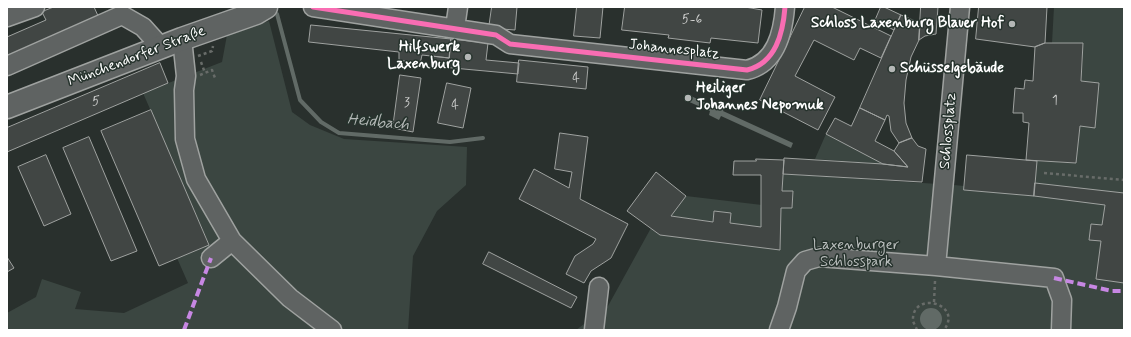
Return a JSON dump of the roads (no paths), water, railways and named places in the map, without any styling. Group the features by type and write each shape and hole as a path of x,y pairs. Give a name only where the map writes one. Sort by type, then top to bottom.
{"main road":[{"name":"Münchendorfer Straße","path":"7,107 182,39 256,13 266,7"}],"street":[{"path":"313,7 455,28 458,7"},
{"name":"Johannesplatz","path":"455,28 496,35 510,44 747,70 757,68 766,62 774,51 784,24 785,7"},
{"name":"Schlossplatz","path":"936,266 960,7"},
{"path":"7,17 29,8"},
{"path":"7,66 119,11 143,27 161,47"},
{"path":"182,39 186,76 184,90 185,139 196,179 232,241 290,298 332,330"},
{"path":"211,258 232,241"},
{"path":"779,330 787,307 796,271 805,261 819,257 936,266 1054,278 1062,300 1061,330"},
{"path":"594,330 599,287"}],"waterway":[{"name":"Heidbach","path":"277,14 300,100 321,122 339,133 450,142 483,138"}],"place":[{"name":"Schloss Laxenburg Blauer Hof","path":"1012,24"},
{"name":"Hilfswerk Laxenburg","path":"468,57"},
{"name":"Schüsselgebäude","path":"892,69"},
{"name":"Heiliger Johannes Nepomuk","path":"688,98"}],"park label":[{"name":"Laxenburger Schlosspark","path":"856,254"}]}
